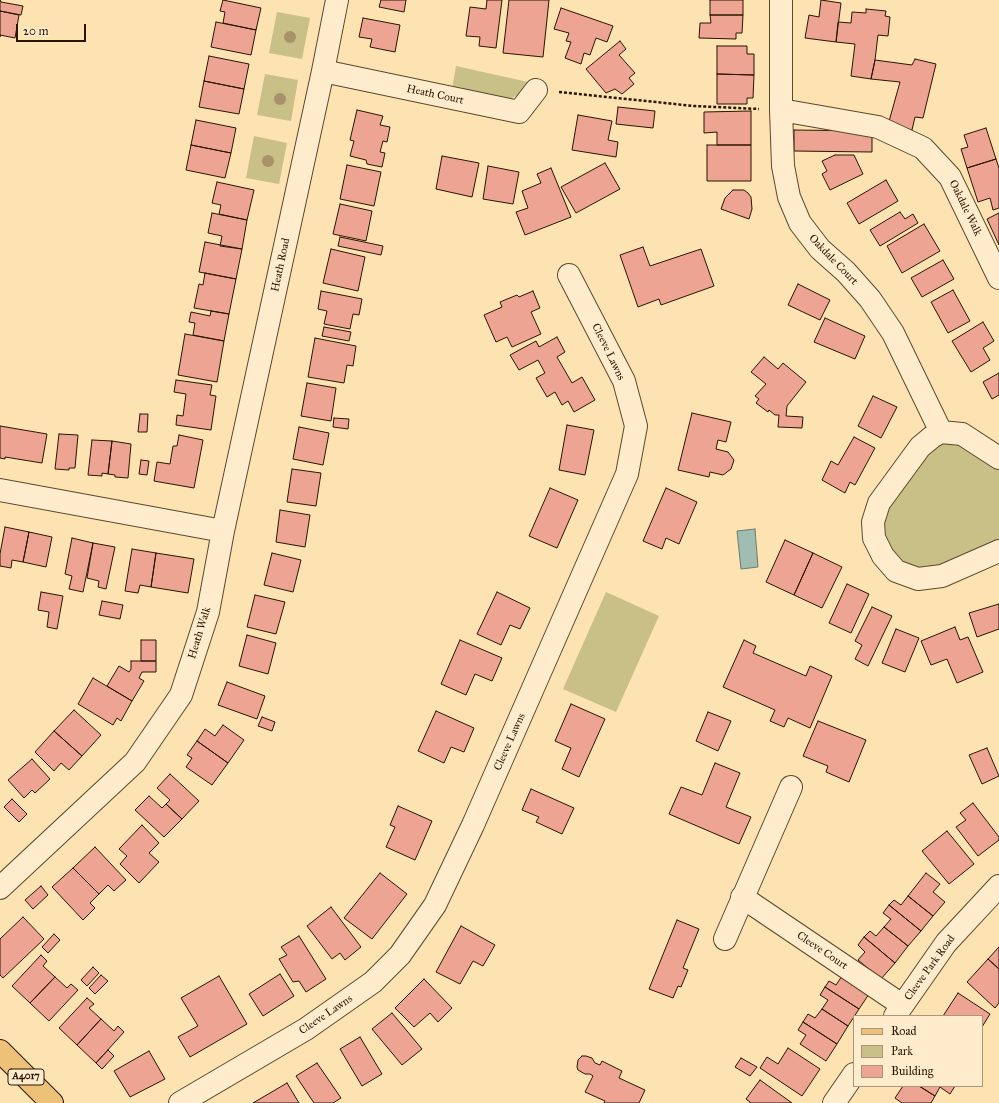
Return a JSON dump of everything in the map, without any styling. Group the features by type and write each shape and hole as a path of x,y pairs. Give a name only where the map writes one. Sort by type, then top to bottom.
{"main road":[{"name":"A4017","path":"0,1051 52,1103"}],"street":[{"name":"Heath Road","path":"223,531 323,71 337,0"},
{"name":"Oakdale Court","path":"781,0 781,110 783,166 788,197 800,223 820,250 846,272 870,299 893,333 941,432"},
{"name":"Heath Court","path":"323,71 519,112 536,90"},
{"name":"Oakdale Walk","path":"781,110 878,127 923,148 950,177 999,278"},
{"name":"Cleeve Lawns","path":"180,1103 306,1030 373,982 400,955 435,905 473,826 626,474 636,426 624,381 569,275"},
{"path":"999,458 962,434 941,432 920,447 880,503 873,522 874,538 883,556 896,571 918,579 942,576 999,552"},
{"path":"0,490 223,531"},
{"name":"Heath Walk","path":"0,888 135,762 181,695 208,612 223,531"},
{"path":"724,939 790,787"},
{"name":"Cleeve Park Road","path":"899,1011 946,943 999,886"},
{"name":"Cleeve Court","path":"742,897 899,1011"},
{"path":"834,1103 853,1075"}],"path":[{"path":"536,90 694,106 781,110"}],"green space":[{"path":"277,12 310,18 302,59 269,53"},
{"path":"456,66 528,82 518,95 510,99 452,89"},
{"path":"265,74 298,80 291,121 257,115"},
{"path":"254,136 287,143 279,184 246,178"},
{"path":"943,442 959,443 999,469 999,541 939,566 919,569 902,562 891,551 884,536 882,523 888,508 927,453"},
{"path":"606,592 659,616 616,712 563,689"}],"shaded area":[{"path":"755,529 758,567 741,569 737,531"}],"building":[{"path":"0,0 1,2 23,6 21,15 0,11"},
{"path":"223,0 261,8 256,30 223,23 225,12 220,11"},
{"path":"381,0 406,0 404,12 379,7"},
{"path":"487,0 502,0 496,48 479,46 480,37 466,36 470,7 486,9"},
{"path":"509,0 549,0 543,57 503,53"},
{"path":"710,0 743,0 743,15 710,15"},
{"path":"821,0 841,3 836,42 805,38 809,15 819,17"},
{"path":"561,8 613,26 607,42 596,38 590,55 584,53 581,64 565,58 571,42 566,41 569,33 554,29"},
{"path":"866,9 886,11 885,16 890,17 888,36 878,35 871,79 851,76 855,44 836,42 838,22 851,23 852,12 866,13"},
{"path":"0,11 19,15 15,38 0,35"},
{"path":"710,15 743,15 742,33 736,33 736,39 699,38 700,23 711,23"},
{"path":"363,18 400,25 395,52 370,47 372,39 359,37"},
{"path":"216,22 256,30 251,55 211,47"},
{"path":"620,41 626,49 619,55 635,73 629,78 634,84 622,94 615,89 606,93 586,69"},
{"path":"717,46 747,46 747,54 754,54 754,75 717,74"},
{"path":"209,56 249,64 244,89 204,81"},
{"path":"915,59 936,64 923,118 915,117 912,130 888,125 900,82 871,79 875,60 912,65"},
{"path":"717,74 754,75 753,98 747,98 747,104 717,104"},
{"path":"204,81 244,89 239,114 199,107"},
{"path":"618,107 655,111 653,128 616,124"},
{"path":"357,110 383,116 380,125 390,127 387,142 383,141 380,152 385,153 382,167 367,164 366,160 350,156 354,141 350,140"},
{"path":"751,111 751,145 717,145 717,132 704,133 704,112"},
{"path":"578,115 612,121 608,140 618,142 616,157 572,150"},
{"path":"196,120 236,128 231,153 191,145"},
{"path":"986,128 996,159 967,168 961,149 968,147 964,135"},
{"path":"794,130 872,131 872,152 794,151"},
{"path":"191,145 231,153 225,178 186,170"},
{"path":"707,145 751,145 751,181 707,181"},
{"path":"835,155 854,155 863,174 830,190 822,174 827,171 822,161"},
{"path":"442,156 479,163 472,197 436,189"},
{"path":"996,159 999,168 999,208 993,210 990,198 978,202 967,168"},
{"path":"605,163 620,189 576,213 561,187"},
{"path":"347,165 381,172 374,206 340,199"},
{"path":"488,166 519,172 513,204 483,199"},
{"path":"551,168 571,217 525,235 516,212 528,208 522,191 541,183 537,174"},
{"path":"886,180 898,201 859,224 847,203"},
{"path":"217,182 254,190 247,220 219,214 221,205 212,203"},
{"path":"733,190 744,190 751,197 752,209 749,219 721,209 725,198"},
{"path":"340,204 372,211 366,241 333,234"},
{"path":"900,212 905,219 913,214 918,223 880,246 870,230"},
{"path":"212,213 247,220 242,249 220,246 222,236 208,233"},
{"path":"999,213 999,245 987,219"},
{"path":"924,224 940,251 902,273 887,246"},
{"path":"340,237 383,246 381,255 338,246"},
{"path":"205,242 242,249 236,279 199,272"},
{"path":"643,247 650,266 701,249 714,286 661,305 659,299 638,307 620,255"},
{"path":"331,249 365,257 358,291 323,283"},
{"path":"943,260 954,279 922,297 911,278"},
{"path":"205,273 236,279 229,314 194,308 199,284 203,285"},
{"path":"798,284 830,300 820,320 788,305"},
{"path":"953,290 970,321 948,333 931,302"},
{"path":"321,291 362,299 359,315 353,314 350,329 324,324 327,311 318,309"},
{"path":"533,291 540,308 531,312 541,334 512,347 507,337 496,342 484,315 502,307 500,302 517,295 519,297"},
{"path":"211,311 229,314 224,341 193,335 195,323 189,322 191,312 210,316"},
{"path":"825,318 865,336 855,359 814,342"},
{"path":"983,322 994,341 983,348 990,360 971,372 952,341"},
{"path":"324,327 351,332 349,341 322,336"},
{"path":"185,334 224,341 217,382 178,375"},
{"path":"557,337 565,352 557,357 572,383 582,377 595,400 574,412 568,401 562,405 555,392 547,397 536,378 545,373 538,360 519,370 510,355 536,341 539,347"},
{"path":"315,338 356,346 353,366 347,365 344,383 308,377"},
{"path":"764,357 778,369 783,363 806,382 787,406 786,416 803,417 802,428 778,427 779,415 775,415 769,410 768,412 756,403 759,399 755,396 766,384 751,372"},
{"path":"999,373 999,395 992,399 983,382"},
{"path":"176,380 212,385 210,395 216,396 211,430 176,425 177,415 183,416 186,394 174,392"},
{"path":"307,383 336,388 331,421 301,416"},
{"path":"873,396 897,407 881,438 858,426"},
{"path":"692,413 731,422 726,442 718,440 716,449 728,452 734,460 731,469 723,475 710,472 709,477 678,470"},
{"path":"140,414 148,414 147,432 138,432"},
{"path":"334,418 349,419 348,429 333,427"},
{"path":"567,425 594,430 585,475 559,470"},
{"path":"0,426 47,434 42,463 5,457 5,459 0,458"},
{"path":"299,427 329,433 323,465 293,459"},
{"path":"59,434 78,435 75,468 69,468 69,470 55,469"},
{"path":"179,435 203,440 194,488 154,481 157,462 170,464 173,446 177,446"},
{"path":"854,437 875,448 855,485 850,482 845,493 822,480 831,461 838,465"},
{"path":"92,440 112,441 108,474 102,473 102,476 88,475"},
{"path":"112,441 131,444 128,478 115,477 115,475 108,474"},
{"path":"141,460 149,461 147,475 139,474"},
{"path":"292,469 321,473 316,506 287,502"},
{"path":"550,488 578,500 557,548 529,536"},
{"path":"666,488 697,502 679,544 666,538 662,549 643,541"},
{"path":"280,510 310,515 305,547 276,542"},
{"path":"5,527 29,532 23,562 12,560 11,568 0,566 0,554"},
{"path":"29,532 52,537 46,567 23,562"},
{"path":"72,538 93,543 83,592 69,589 72,576 65,574"},
{"path":"785,540 813,553 794,595 766,582"},
{"path":"93,543 115,547 106,589 98,587 99,581 87,578"},
{"path":"132,549 156,553 151,587 140,585 138,593 125,591"},
{"path":"156,553 194,559 188,593 151,587"},
{"path":"272,553 301,560 293,592 264,585"},
{"path":"813,553 842,567 822,608 794,595"},
{"path":"847,584 869,594 851,633 829,623"},
{"path":"41,592 63,596 57,629 47,627 49,612 38,610"},
{"path":"497,592 530,608 520,629 510,625 501,645 477,634"},
{"path":"255,595 285,602 276,634 247,627"},
{"path":"102,601 123,605 120,619 99,615"},
{"path":"999,604 999,629 977,637 969,613"},
{"path":"872,607 892,616 868,666 855,659 862,645 855,641"},
{"path":"955,627 960,640 968,637 983,672 957,683 947,659 931,665 921,641"},
{"path":"896,629 919,638 905,672 882,663"},
{"path":"247,635 276,643 268,674 239,666"},
{"path":"141,640 156,640 156,661 141,661"},
{"path":"460,640 502,658 492,681 475,674 466,695 441,684"},
{"path":"744,640 756,646 753,653 806,676 810,666 832,676 810,728 788,718 784,727 770,721 775,710 723,687"},
{"path":"131,661 156,661 156,672 142,672 139,678 144,681 132,701 107,686 119,666 129,672 131,669"},
{"path":"93,678 132,701 121,721 117,718 113,725 78,704"},
{"path":"227,682 265,696 257,719 218,705"},
{"path":"571,704 605,719 579,777 562,769 571,748 555,741"},
{"path":"74,710 101,735 82,756 54,731"},
{"path":"436,711 474,728 464,752 451,747 444,763 418,751"},
{"path":"708,712 731,721 718,751 696,741"},
{"path":"262,717 275,722 272,731 258,726"},
{"path":"818,721 866,740 849,782 826,772 828,766 803,756"},
{"path":"223,725 244,740 228,763 197,741 205,729 215,736"},
{"path":"54,731 82,756 69,770 61,763 54,771 35,752"},
{"path":"197,741 228,763 212,785 186,767 192,758 187,755"},
{"path":"987,748 999,776 982,784 969,755"},
{"path":"32,759 50,779 35,793 32,790 24,798 8,780"},
{"path":"715,763 740,773 726,807 751,817 739,844 669,814 681,787 702,795"},
{"path":"170,774 199,801 182,819 166,804 170,800 157,788"},
{"path":"531,789 574,808 562,834 536,822 539,817 522,810"},
{"path":"149,796 162,808 166,804 182,819 164,837 135,810"},
{"path":"12,799 27,814 19,822 4,807"},
{"path":"973,803 999,837 999,840 978,856 956,827 966,820 960,813"},
{"path":"398,806 432,821 415,860 386,847 395,827 390,825"},
{"path":"142,825 159,843 149,853 159,862 139,883 120,864 127,856 119,849"},
{"path":"947,831 974,864 949,884 922,851"},
{"path":"95,847 126,880 114,891 108,885 99,894 73,868"},
{"path":"73,868 99,894 90,903 95,908 83,920 52,887"},
{"path":"380,873 407,894 372,939 344,918"},
{"path":"926,873 940,884 933,892 945,902 933,916 908,896"},
{"path":"41,886 48,895 33,909 25,900"},
{"path":"908,896 933,916 921,931 889,905 894,900 901,905"},
{"path":"889,905 921,931 908,946 884,927 891,919 883,913"},
{"path":"331,907 361,947 345,960 340,953 332,959 307,926"},
{"path":"23,917 44,939 3,978 0,975 0,939"},
{"path":"677,920 699,929 683,968 688,970 681,987 678,986 673,998 649,989"},
{"path":"461,926 495,945 483,966 473,961 460,984 436,972"},
{"path":"884,927 908,946 895,963 864,937 870,931 876,936"},
{"path":"54,934 60,940 48,953 42,947"},
{"path":"299,936 326,979 306,992 299,981 293,982 279,959 287,955 281,947"},
{"path":"864,937 895,963 881,979 858,960 865,952 858,945"},
{"path":"999,947 999,969 988,959"},
{"path":"41,955 47,961 43,966 55,977 30,1003 12,986"},
{"path":"988,959 999,969 999,1003 995,1008 967,982"},
{"path":"93,967 99,973 87,986 81,980"},
{"path":"844,973 871,991 859,1009 825,987 829,981 836,985"},
{"path":"280,974 294,996 263,1016 249,994"},
{"path":"101,975 108,981 95,994 89,988"},
{"path":"219,976 247,1024 190,1057 178,1037 198,1026 181,998"},
{"path":"55,977 67,988 71,984 78,990 49,1021 30,1003"},
{"path":"424,979 452,1008 438,1022 430,1013 414,1027 395,1008"},
{"path":"825,987 859,1009 855,1015 853,1015 853,1018 848,1026 822,1009 828,1000 820,995"},
{"path":"958,993 990,1014 983,1025 983,1015 944,1015"},
{"path":"87,998 94,1004 89,1008 101,1019 77,1045 59,1028"},
{"path":"822,1009 848,1026 837,1044 803,1022 808,1014 815,1018"},
{"path":"392,1013 422,1049 402,1065 372,1029"},
{"path":"101,1019 114,1031 118,1026 124,1032 96,1063 77,1045"},
{"path":"803,1022 837,1044 826,1061 800,1044 806,1035 798,1030"},
{"path":"360,1037 382,1074 362,1086 340,1049"},
{"path":"788,1048 820,1069 802,1096 760,1068 767,1057 778,1064"},
{"path":"108,1050 114,1056 102,1069 96,1063"},
{"path":"149,1051 165,1079 130,1097 114,1071"},
{"path":"582,1056 592,1058 595,1063 600,1065 602,1061 622,1071 619,1078 645,1090 639,1103 604,1103 605,1101 585,1092 593,1076 578,1070 578,1060"},
{"path":"741,1058 757,1067 750,1076 735,1067"},
{"path":"317,1063 341,1098 333,1103 314,1103 296,1076"},
{"path":"760,1080 792,1103 750,1103 746,1099"},
{"path":"287,1083 299,1103 253,1103"},
{"path":"902,1087 921,1087 935,1096 931,1103 902,1103 895,1098"},
{"path":"921,1087 940,1087 935,1096"},
{"path":"940,1087 954,1087 950,1094"}]}
